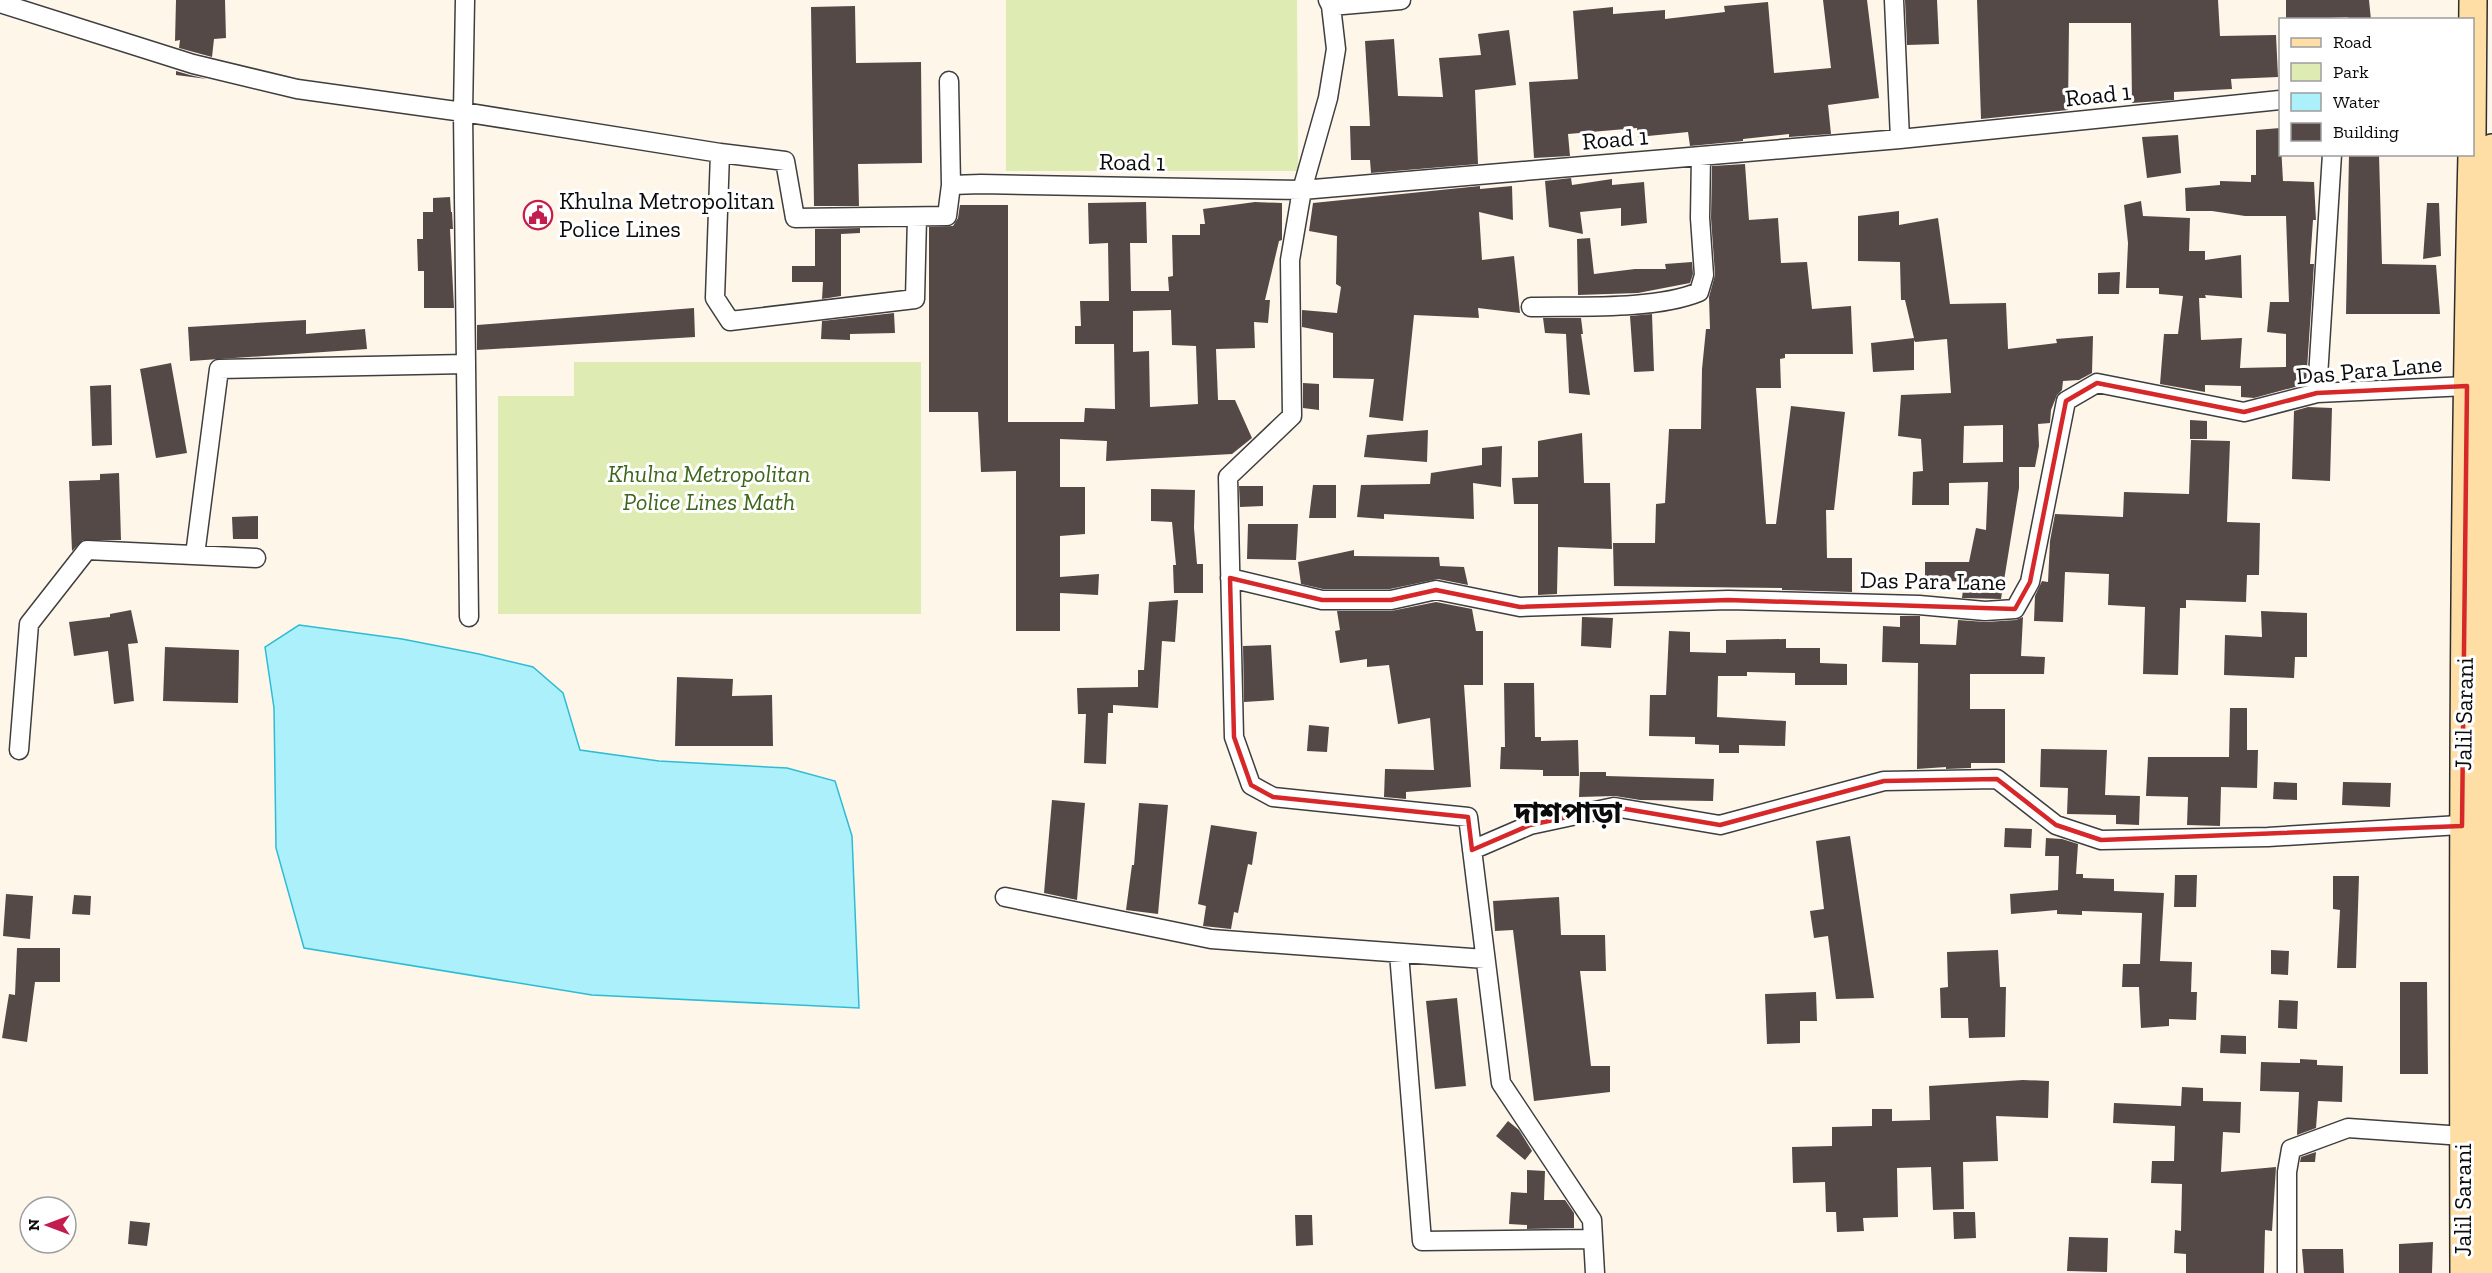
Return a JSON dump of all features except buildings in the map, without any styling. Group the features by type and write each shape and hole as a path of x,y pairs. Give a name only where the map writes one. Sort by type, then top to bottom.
{"main road":[{"path":"2473,0 2473,18"},
{"name":"Jalil Sarani","path":"2486,1273 2480,823 2482,386 2492,148"},
{"name":"Jalil Sarani","path":"2472,156 2482,386"},
{"name":"Jalil Sarani","path":"2464,1273 2463,1136 2480,823"}],"street":[{"path":"465,0 463,112 469,617"},
{"path":"1401,0 1329,3 1336,49 1328,98 1302,190 1290,260 1292,416 1228,477 1234,737 1251,785 1273,797 1468,817 1501,1083 1592,1220 1595,1273"},
{"path":"1894,0 1900,139"},
{"path":"0,3 192,64 285,87 785,161 795,218 947,216 951,185 949,81"},
{"name":"Road 1","path":"951,185 1302,190 1900,139 2279,100"},
{"path":"720,153 715,298 730,321 915,299 917,217"},
{"path":"1531,307 1618,305 1683,298 1699,292 1704,275 1700,219 1701,156"},
{"path":"2317,393 2332,156"},
{"path":"195,555 219,369 466,364"},
{"name":"Das Para Lane","path":"1230,578 1322,600 1391,600 1436,590 1520,607 1728,600 1919,604 1985,611 2015,609 2030,582 2066,401 2097,383 2244,411 2317,393 2482,386"},
{"path":"19,750 29,624 87,550 256,558"},
{"path":"1472,850 1530,825 1614,807 1720,825 1884,782 1896,781 1997,779 2056,825 2101,840 2268,837 2480,823"},
{"path":"1005,897 1211,939 1485,959"},
{"path":"1399,953 1422,1241 1593,1239"},
{"path":"2287,1273 2287,1172 2291,1149 2348,1128 2463,1136"}],"highlighted area":[{"path":"2097,383 2244,412 2317,393 2467,386 2462,826 2101,840 2056,825 1997,779 1884,781 1720,825 1614,807 1530,825 1472,850 1468,817 1273,797 1251,785 1234,737 1230,578 1322,600 1391,600 1436,590 1520,607 1728,600 2015,609 2030,582 2066,401"}],"green space":[{"path":"1006,0 1297,0 1298,171 1006,171"},
{"name":"Khulna Metropolitan Police Lines Math","path":"574,362 921,362 921,614 498,614 498,396 574,396"}],"water":[{"path":"299,625 402,639 533,667 563,693 580,750 659,761 787,768 835,781 852,836 859,1008 592,995 304,948 276,848 274,708 265,647"}],"place":[{"name":"Khulna Metropolitan Police Lines","path":"538,215"}],"district":[{"name":"দাশপাড়া","path":"1568,813"}]}
